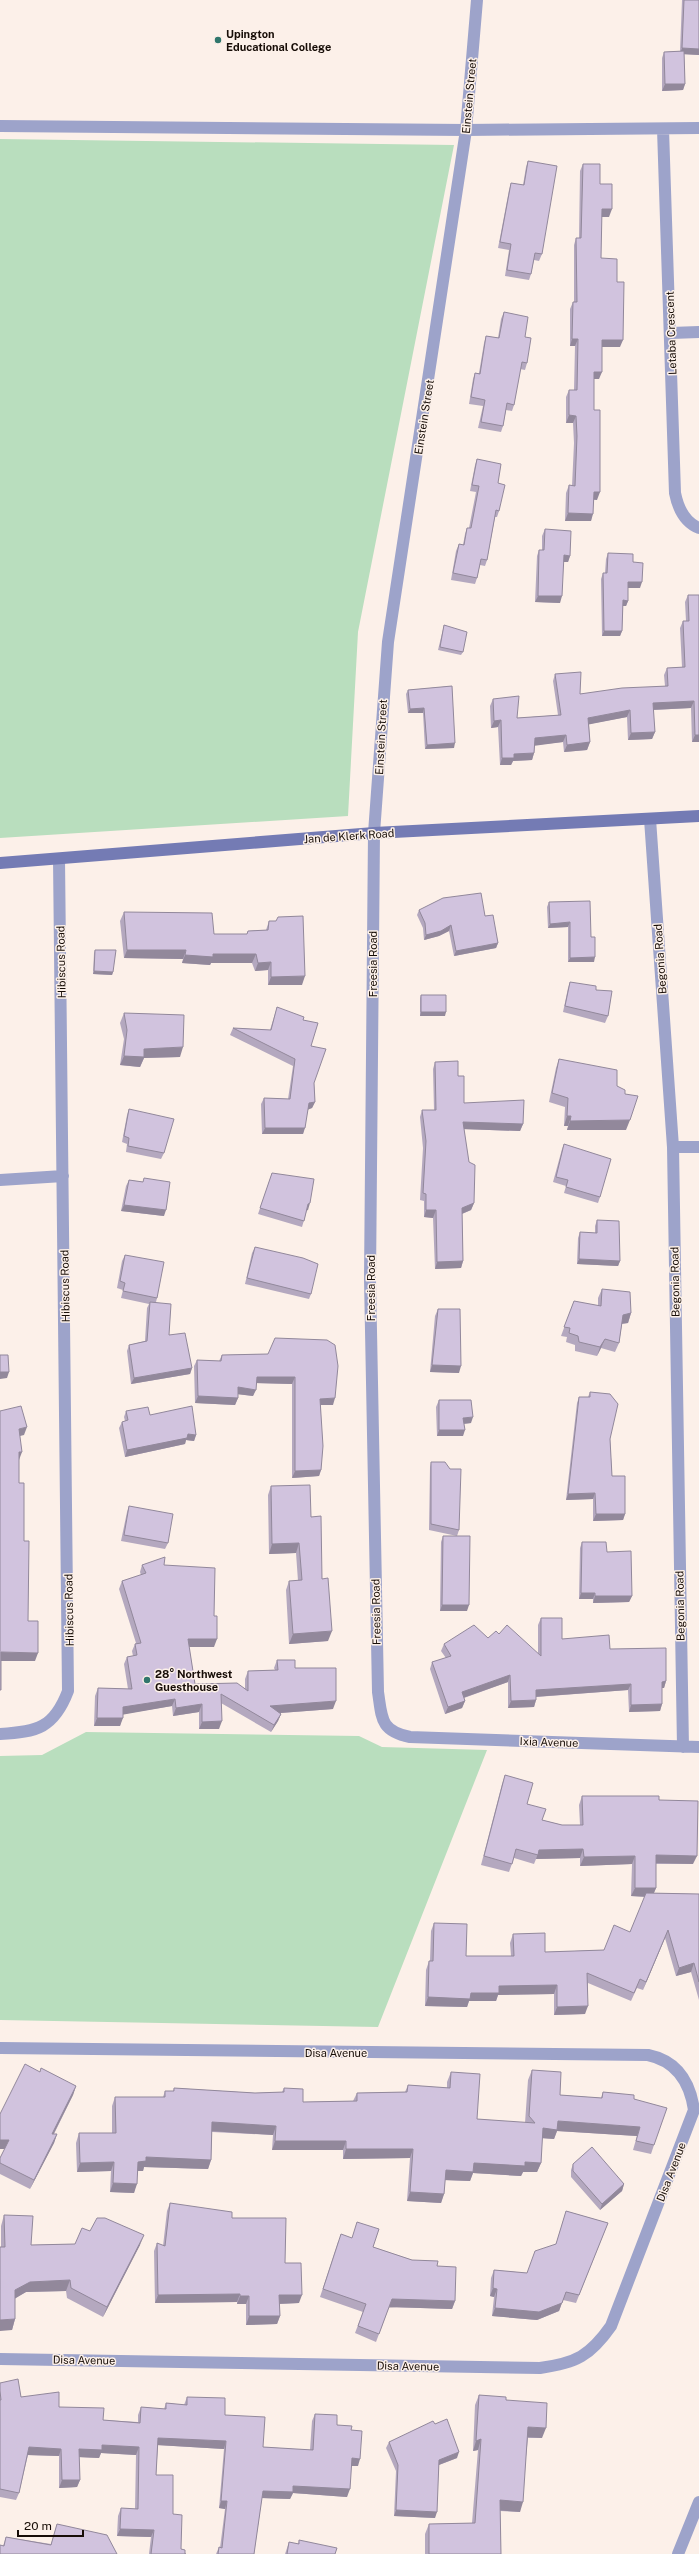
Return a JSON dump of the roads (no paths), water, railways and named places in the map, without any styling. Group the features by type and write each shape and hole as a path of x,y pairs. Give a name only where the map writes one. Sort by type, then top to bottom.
{"street":[{"name":"Einstein Street","path":"374,833 388,642 466,130 477,0"},
{"path":"0,126 466,130 699,128"},
{"name":"Letaba Crescent","path":"663,129 671,333 675,493 682,513 688,520 699,528"},
{"path":"671,333 699,332"},
{"name":"Jan de Klerk Road","path":"0,863 374,833 699,816"},
{"name":"Begonia Road","path":"650,819 673,1147 682,1746"},
{"name":"Freesia Road","path":"374,833 370,1279 378,1692 383,1722 388,1728 399,1734"},
{"name":"Hibiscus Road","path":"0,1734 36,1730 50,1721 59,1711 68,1691 69,1649 59,859"},
{"path":"673,1147 699,1147"},
{"path":"0,1180 63,1176"},
{"name":"Ixia Avenue","path":"399,1734 420,1738 699,1747"},
{"name":"Disa Avenue","path":"0,2048 648,2055 668,2061 685,2078 692,2097 694,2110 611,2326 595,2348 578,2360 540,2368 0,2359"},
{"path":"678,2554 699,2502"}],"place":[{"name":"Upington Educational College","path":"218,40"},
{"name":"28° Northwest Guesthouse","path":"147,1680"}]}
